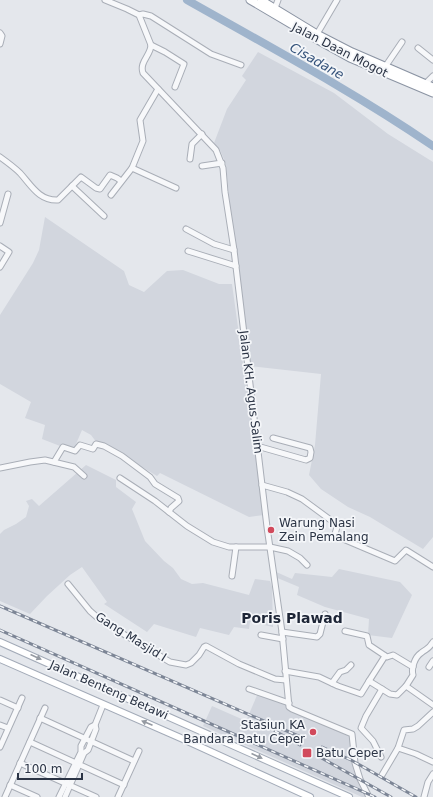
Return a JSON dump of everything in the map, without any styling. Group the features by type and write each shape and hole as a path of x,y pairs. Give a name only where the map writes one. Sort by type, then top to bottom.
{"highway":[{"name":"Jalan Daan Mogot","path":"250,0 350,58 433,93"},
{"name":"Jalan Daan Mogot","path":"261,0 318,34 352,52 433,87"}],"main road":[{"name":"Jalan Benteng Betawi","path":"0,642 349,797"},
{"name":"Jalan Benteng Betawi","path":"0,659 103,705 183,738 310,797"}],"street":[{"path":"105,0 127,8 139,15 143,14 151,16 211,54 241,65"},
{"path":"275,8 278,0"},
{"path":"318,34 337,0"},
{"path":"139,15 151,45 184,64 176,87"},
{"path":"0,33 2,39 0,44"},
{"path":"385,67 402,42"},
{"name":"Jalan KH. Agus Salim","path":"151,45 151,50 143,63 142,69 146,77 202,134 216,150 222,162 257,446 282,632 289,703"},
{"path":"418,48 433,60"},
{"path":"425,84 433,76"},
{"path":"111,195 132,168 143,141 140,120 158,89"},
{"path":"190,159 192,144 202,134"},
{"path":"0,157 20,173 32,188 44,198 52,200 58,200 81,177 96,188 100,189 110,175 121,181"},
{"path":"202,166 222,162"},
{"path":"132,168 176,188"},
{"path":"72,186 104,216"},
{"path":"0,223 8,194"},
{"path":"186,229 214,244 234,250"},
{"path":"0,246 9,252 0,267"},
{"path":"188,251 236,266"},
{"path":"257,446 306,460 310,458 310,448 273,438"},
{"path":"54,462 63,447 74,451 81,445 93,449 96,444 101,444 122,456 150,477 155,484 178,498 179,501 168,512"},
{"path":"0,468 41,460 74,467 84,476"},
{"path":"120,478 144,493 205,538 219,545 236,547 270,547 288,551 300,558 307,565"},
{"path":"262,485 287,492 302,499 336,524 336,536 395,561 406,550 433,567"},
{"path":"232,576 236,547"},
{"name":"Gang Masjid I","path":"68,584 90,611 98,618 170,662 186,665 191,663 206,646 239,664 275,679 286,680"},
{"path":"282,632 317,637 320,634 325,614"},
{"path":"345,631 367,636 368,644 385,656 387,657 393,655 413,667"},
{"path":"262,635 282,639"},
{"path":"369,681 390,694 397,695 406,686 413,675 413,667 420,654 428,649 433,643"},
{"path":"285,671 319,677 361,694 385,656"},
{"path":"429,667 433,661"},
{"path":"332,683 340,672 346,670 351,664"},
{"path":"406,686 433,705"},
{"path":"249,688 289,703 289,706 292,709 353,735 355,763 360,779 369,797"},
{"path":"381,757 373,741 361,728 366,716 382,689"},
{"path":"0,747 22,698"},
{"path":"0,700 18,708"},
{"path":"59,797 68,784 77,764 84,753 88,750 88,740 91,727 94,725 103,705"},
{"path":"5,797 45,708"},
{"path":"382,775 398,748 404,730 413,729 418,726 433,712"},
{"path":"40,718 134,761"},
{"path":"0,725 8,728"},
{"path":"30,742 124,785"},
{"path":"398,748 412,752 433,762"},
{"path":"118,797 139,751"},
{"path":"20,763 96,797"},
{"path":"424,797 431,784 433,774"},
{"path":"65,797 68,784"},
{"path":"10,785 37,797"}],"shaded area":[{"path":"258,52 334,93 388,134 433,162 433,537 423,549 370,517 348,507 321,489 309,475 315,445 321,374 250,366 237,284 226,164 220,150 217,150 214,143 227,109 246,80 242,76"},
{"path":"45,217 124,271 129,285 144,292 167,271 183,270 219,284 232,284 264,515 249,517 160,473 157,476 112,449 97,443 91,435 82,430 73,451 42,439 45,425 25,418 31,402 0,384 0,315 33,263 39,250"},
{"path":"86,465 116,480 116,487 136,502 132,509 145,541 164,561 173,568 181,579 192,584 203,583 249,595 255,579 270,581 272,587 273,627 250,622 249,629 234,627 229,635 200,628 196,637 154,624 147,632 104,604 107,602 82,567 70,575 30,614 0,601 0,534 26,517 29,506 26,501 32,499 39,506"},
{"path":"339,569 400,582 412,595 392,638 368,635 369,619 325,607 297,595 299,587 275,577 274,571 292,579 295,573 332,577"},
{"path":"258,693 288,704 289,707 350,734 352,759 366,794 365,797 362,797 203,726 212,706 246,721"}],"waterway":[{"name":"Cisadane","path":"187,0 342,88 433,146"}],"railway":[{"path":"0,606 303,738"},
{"path":"0,630 375,797"},
{"path":"275,731 300,745"},
{"path":"322,747 351,760 416,797"},
{"path":"318,756 391,797"}],"place":[{"name":"Warung Nasi Zein Pemalang","path":"271,530"},
{"name":"Stasiun KA Bandara Batu Ceper","path":"313,732"},
{"name":"Batu Ceper","path":"307,753"}],"district":[{"name":"Poris Plawad","path":"292,618"}]}
